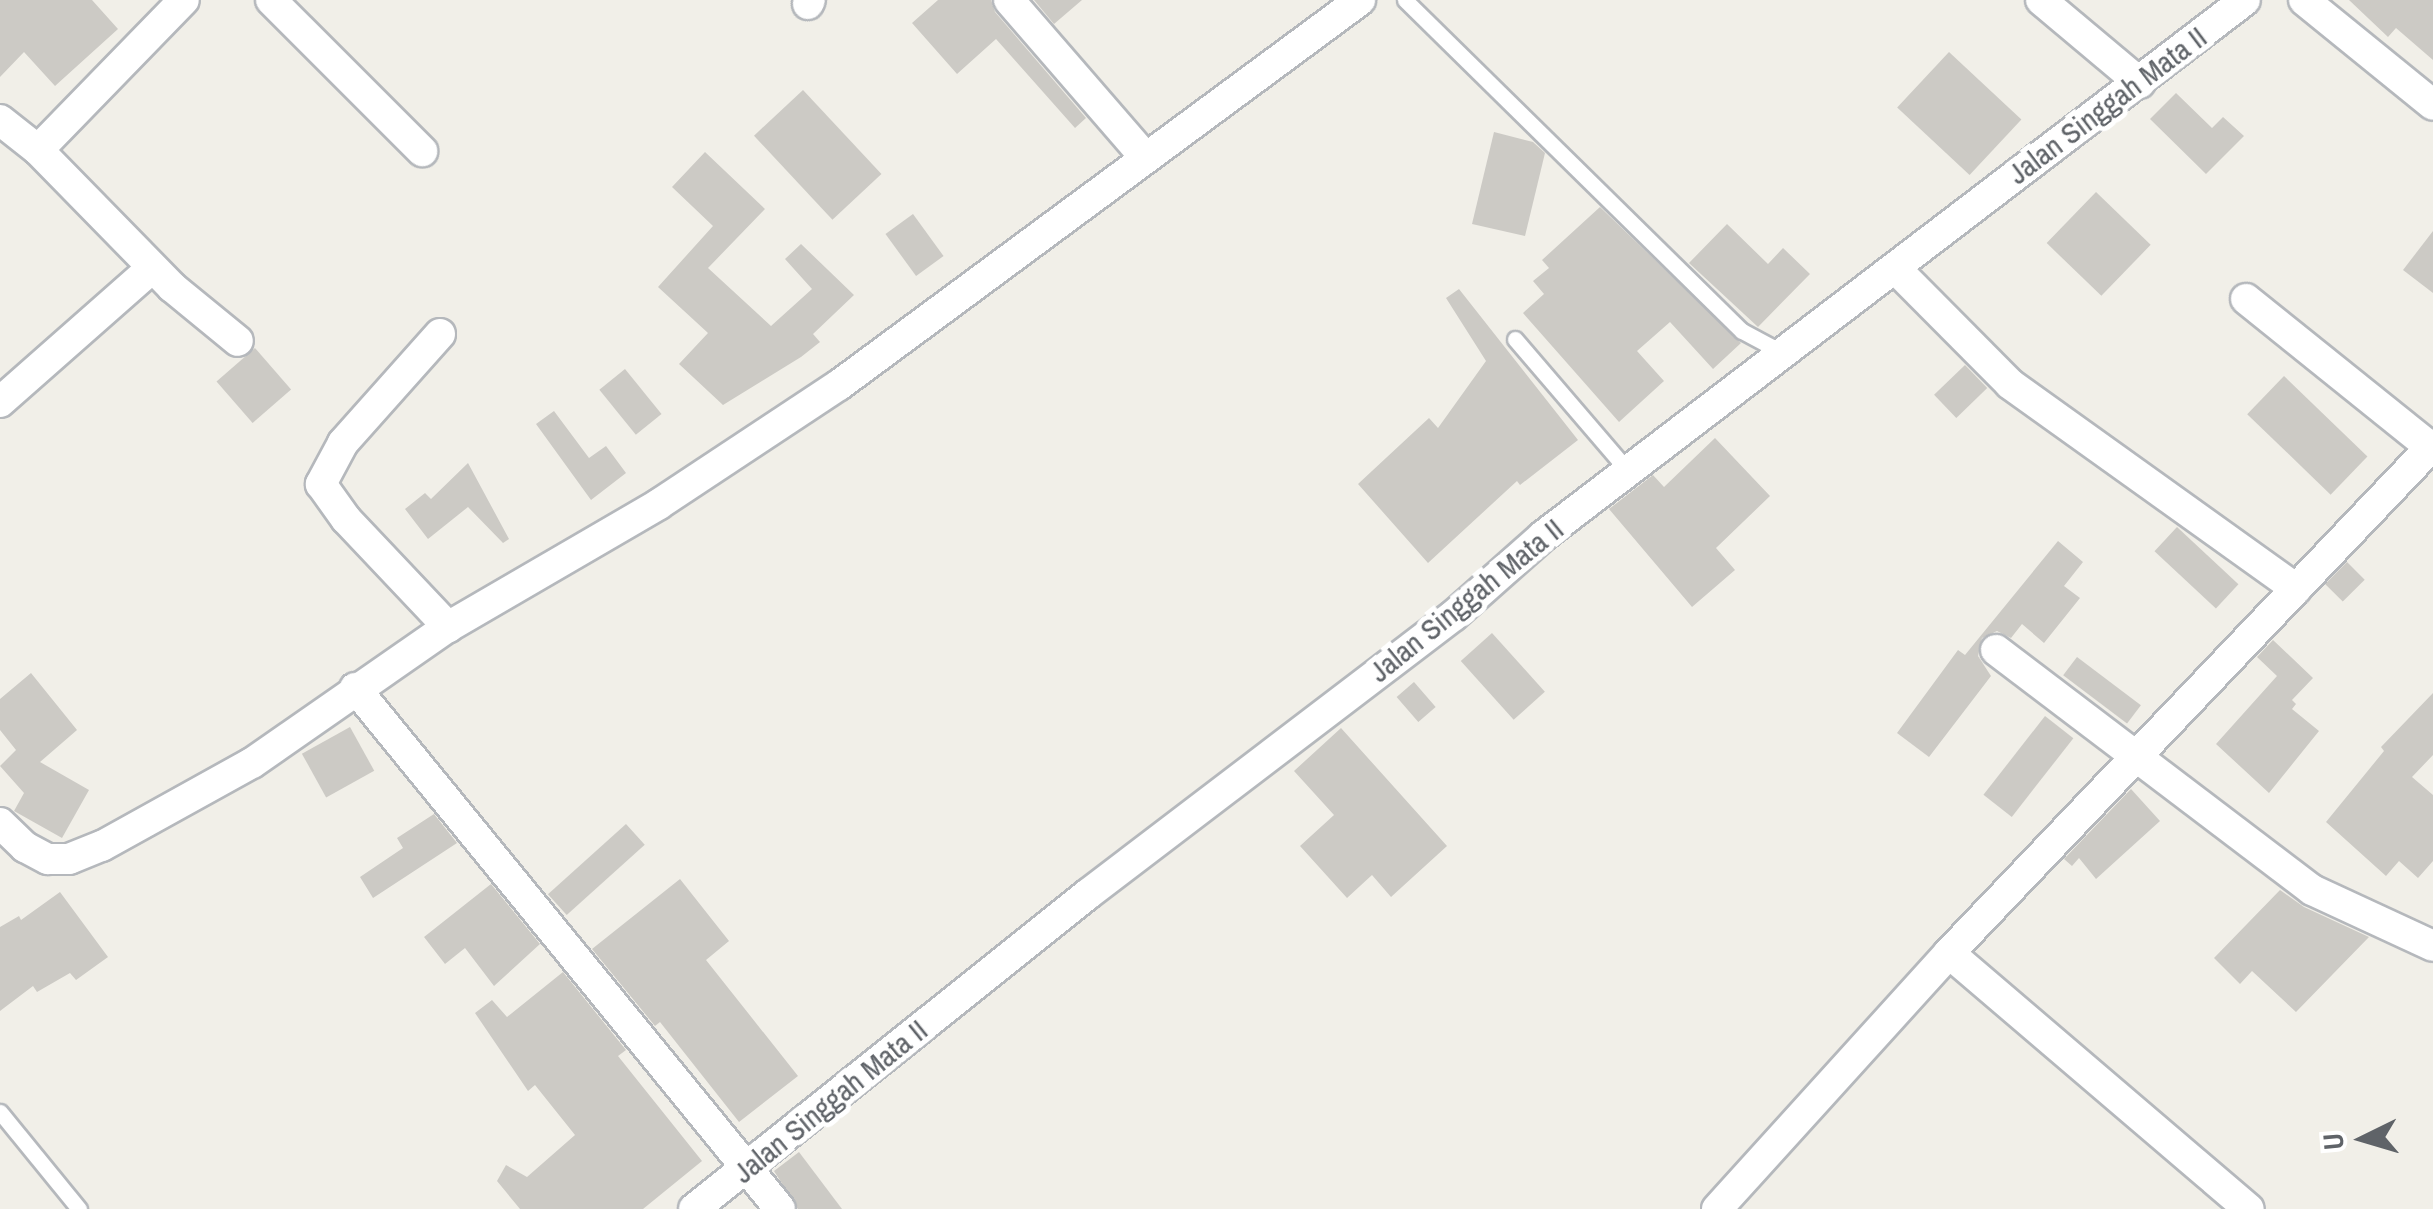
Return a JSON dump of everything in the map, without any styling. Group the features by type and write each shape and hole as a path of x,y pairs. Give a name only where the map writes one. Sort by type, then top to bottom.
{"street":[{"path":"38,150 184,0"},
{"path":"270,0 422,151"},
{"path":"1009,0 1145,157"},
{"path":"0,822 25,847 48,858 69,859 102,846 365,702 448,627 659,504 840,384 1360,0"},
{"path":"2041,0 2140,83"},
{"name":"Jalan Singgah Mata II","path":"694,1209 1088,894 1453,616 1543,536 2245,0"},
{"path":"2304,0 2433,105"},
{"path":"0,120 38,150 152,268 238,342"},
{"path":"0,402 152,268"},
{"path":"1894,268 2010,384 2296,588"},
{"path":"1717,1209 1949,953 2432,447 2246,299"},
{"path":"440,334 343,443 321,484 346,519 448,627"},
{"path":"1996,650 2312,890 2433,946"},
{"path":"365,702 780,1209"},
{"path":"1949,953 2249,1209"}],"lane":[{"path":"1404,0 1742,331 1785,354"},
{"path":"1515,339 1628,471"},
{"path":"0,1112 79,1209"}],"building":[{"path":"0,0 92,0 118,29 55,86 24,52 0,77"},
{"path":"938,0 991,0 995,12 1086,118 1075,128 996,39 957,74 912,23"},
{"path":"1034,0 1082,0 1054,24"},
{"path":"2349,0 2433,0 2433,60 2396,28 2388,37"},
{"path":"1949,52 2021,120 1970,175 1897,108"},
{"path":"803,90 881,174 832,220 754,136"},
{"path":"2176,93 2212,128 2223,117 2244,136 2206,174 2150,119"},
{"path":"1494,132 1533,142 1545,153 1525,236 1472,224"},
{"path":"705,152 765,209 708,268 771,326 812,289 785,259 801,244 854,295 813,334 820,342 723,405 679,364 708,333 658,287 713,226 672,187"},
{"path":"2096,192 2151,245 2101,296 2047,243"},
{"path":"1600,207 1741,343 1713,369 1670,322 1637,351 1664,381 1619,422 1523,313 1544,294 1533,281 1549,268 1542,260"},
{"path":"913,214 944,256 916,276 885,234"},
{"path":"1727,224 1768,264 1783,248 1810,274 1758,327 1689,263"},
{"path":"2433,231 2433,293 2403,270"},
{"path":"1459,289 1578,440 1520,485 1517,481 1428,563 1358,484 1429,418 1438,428 1486,361 1446,298"},
{"path":"255,348 291,390 253,423 217,381"},
{"path":"1965,365 1987,388 1956,418 1934,395"},
{"path":"625,369 662,414 636,435 599,390"},
{"path":"2284,376 2367,457 2331,495 2247,414"},
{"path":"554,411 589,458 606,446 626,473 591,500 536,424"},
{"path":"1715,438 1770,496 1716,548 1735,570 1692,607 1609,509 1653,475 1664,487"},
{"path":"468,463 509,539 503,543 468,507 428,539 405,509 425,493 431,499"},
{"path":"2177,527 2238,584 2216,608 2154,551"},
{"path":"2058,541 2083,562 2064,586 2080,598 2044,643 2022,624 2011,638 1997,631 1982,638 1978,656 1991,676 1929,757 1897,733 1958,650 1965,655"},
{"path":"2347,562 2365,580 2343,602 2325,584"},
{"path":"1492,633 1545,692 1514,720 1461,661"},
{"path":"2273,640 2313,678 2292,700 2296,704 2292,709 2319,731 2269,793 2216,744 2277,676 2257,657"},
{"path":"2077,657 2141,705 2127,724 2063,675"},
{"path":"31,673 77,730 40,762 89,790 62,838 14,811 24,793 0,766 16,750 0,730 0,699"},
{"path":"1414,682 1436,707 1418,722 1397,697"},
{"path":"2433,693 2433,755 2412,777 2433,795 2433,861 2418,878 2399,861 2386,876 2326,822 2384,751 2381,747"},
{"path":"2045,716 2073,738 2012,817 1983,795"},
{"path":"350,727 374,771 326,797 302,754"},
{"path":"1341,728 1447,846 1391,897 1372,875 1347,898 1300,846 1334,815 1294,771"},
{"path":"2131,789 2160,821 2096,879 2079,858 2072,866 2064,859"},
{"path":"434,814 457,843 373,898 360,877 403,848 397,838"},
{"path":"626,824 645,845 567,915 548,894"},
{"path":"680,879 729,941 706,960 798,1076 739,1122 660,1022 655,1026 592,949"},
{"path":"491,884 540,944 494,986 465,948 445,964 424,937"},
{"path":"2280,890 2304,907 2369,937 2296,1012 2252,971 2240,984 2214,958"},
{"path":"60,892 108,957 76,980 70,973 37,992 33,986 0,1011 0,927 19,916 21,920"},
{"path":"563,972 626,1050 618,1056 702,1161 643,1209 520,1209 497,1181 506,1165 527,1177 575,1135 535,1085 528,1091 475,1013 492,1000 507,1017"},
{"path":"799,1152 842,1209 798,1209 774,1171"}]}
